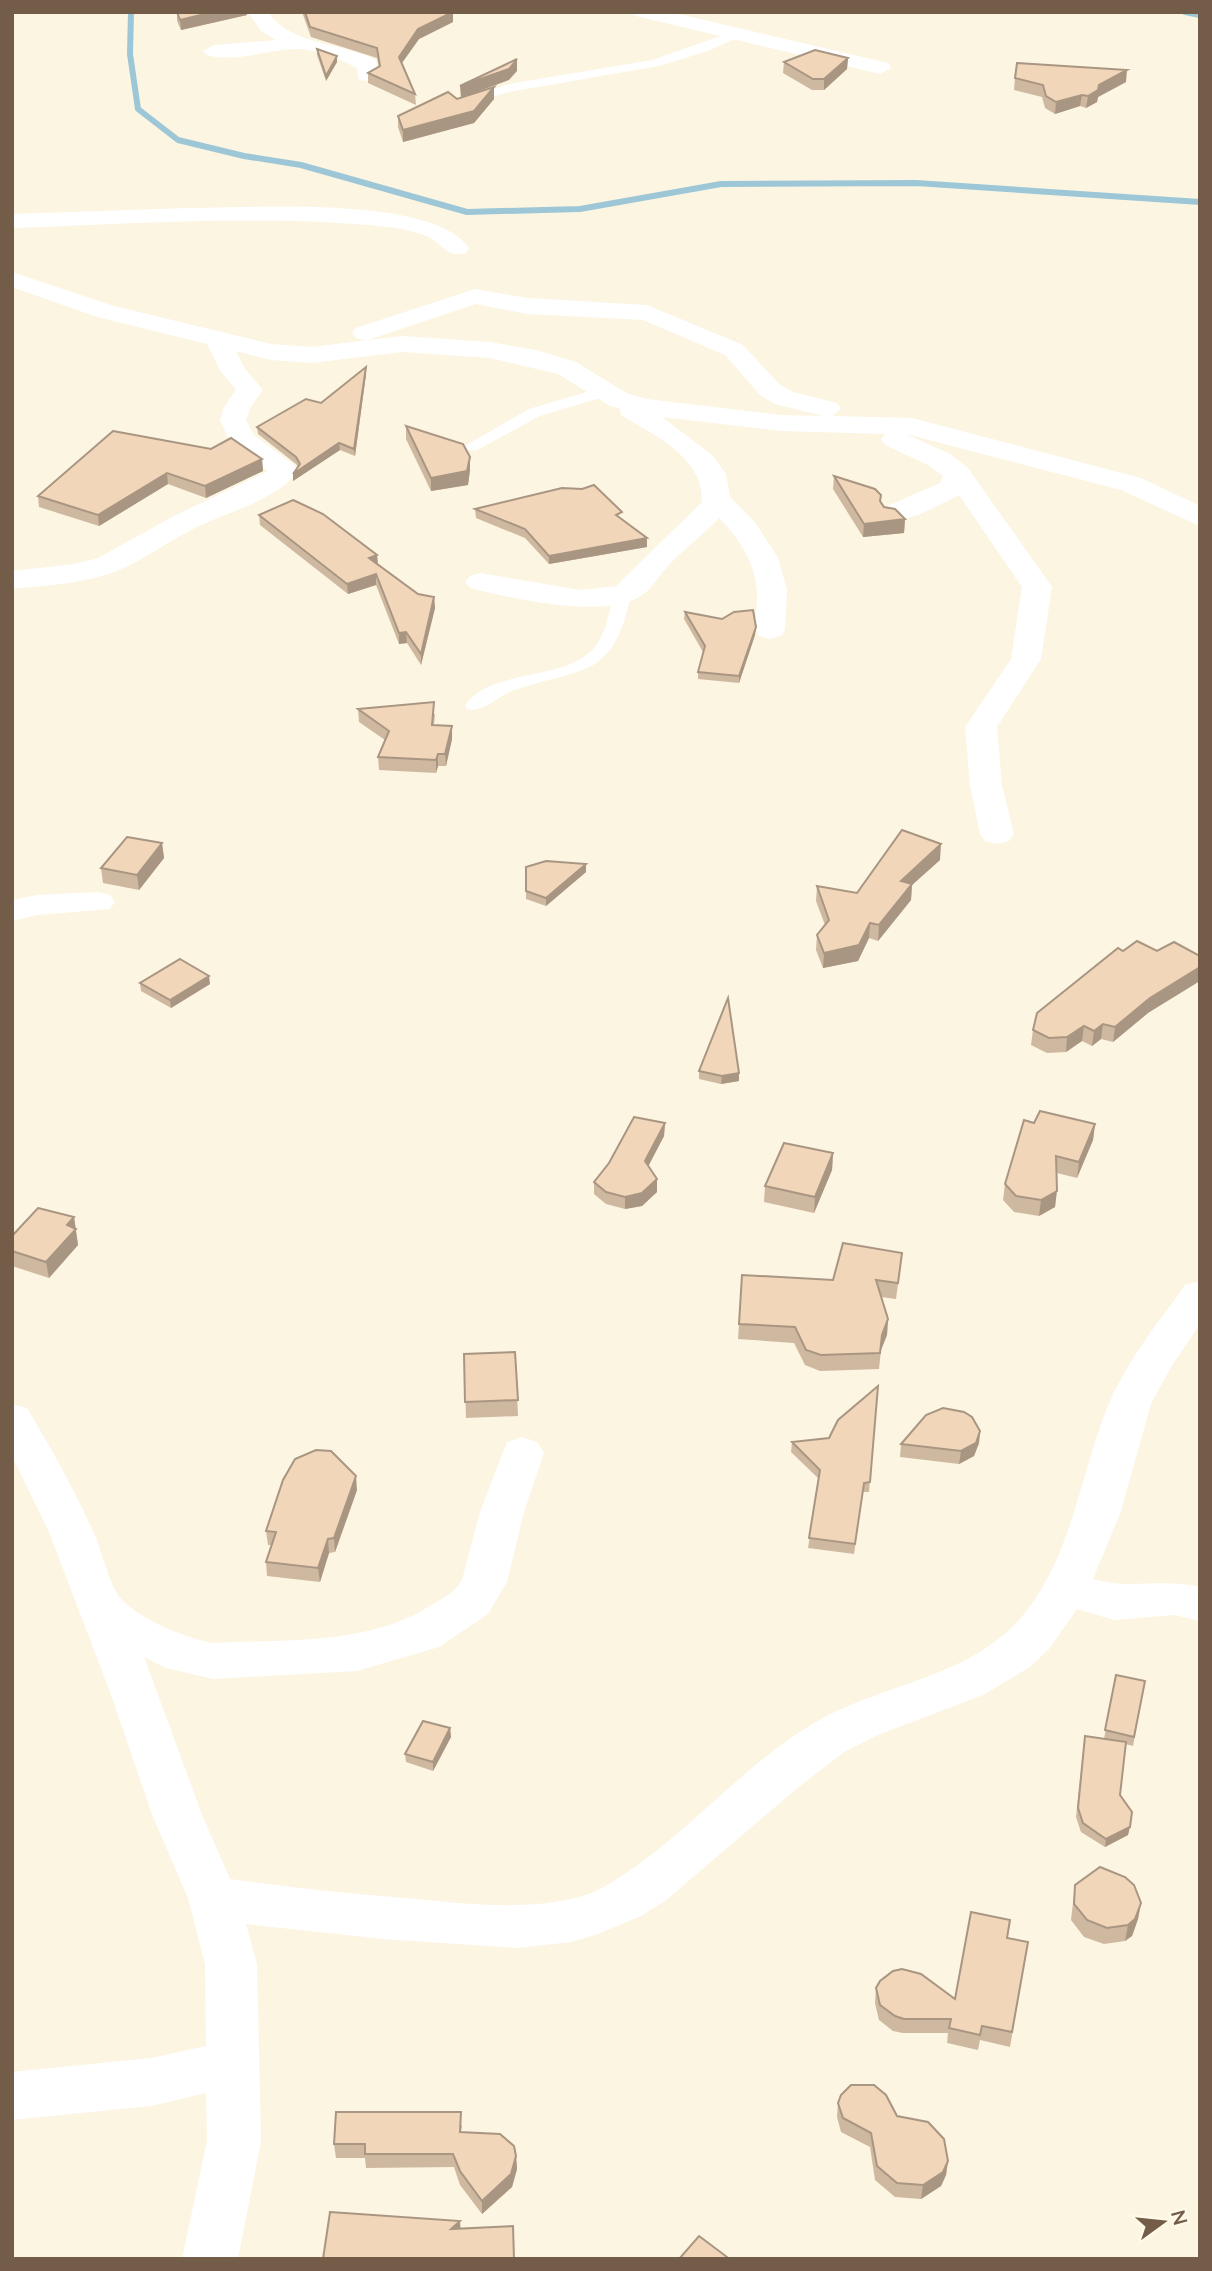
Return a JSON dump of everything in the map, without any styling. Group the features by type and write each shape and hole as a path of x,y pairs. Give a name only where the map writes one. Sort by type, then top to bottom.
{"street":[{"path":"258,12 268,27 296,42 352,56 368,65 367,75"},
{"path":"643,12 880,68"},
{"path":"214,51 268,48 296,42"},
{"path":"12,221 188,215 342,216 392,220 436,232 457,248"},
{"path":"12,279 106,312 271,352 311,355 402,344 490,349 537,358 567,368 689,447 706,467 717,486 717,500 688,535 660,557 631,590 622,594 581,599 480,582"},
{"path":"311,355 467,297 485,297 527,306 647,313 734,350 752,366 770,390 784,398 836,411 940,460 958,474 1037,587 1026,659 981,727 986,785 998,834"},
{"path":"12,580 76,573 108,565 184,522 272,482 284,471 270,458 242,440 233,420 237,407 250,390 234,372 217,339"},
{"path":"612,396 659,409 782,423 912,426 1131,484 1200,517"},
{"path":"895,513 951,488 958,474"},
{"path":"717,500 749,532 768,566 775,601 770,630"},
{"path":"12,911 37,905 98,902"},
{"path":"214,1898 324,1913 481,1927 532,1926 592,1914 623,1901 713,1833 760,1787 835,1734 961,1684 1004,1662 1032,1637 1065,1588 1085,1547 1130,1405 1176,1325 1200,1295"},
{"path":"12,1419 34,1456 66,1521 102,1610 178,1817 214,1898 231,1964 234,2141 210,2259"},
{"path":"102,1610 143,1636 183,1655 213,1661 357,1653 423,1634 472,1602 484,1582 502,1513 522,1453"},
{"path":"1065,1588 1114,1603 1174,1598 1200,1604"},
{"path":"12,2096 151,2082 234,2063"}],"lane":[{"path":"457,104 524,82 644,66 712,46 739,34"},
{"path":"471,447 534,411 557,402 612,396"},
{"path":"474,705 501,687 576,666 599,654 608,640 622,594"}],"building":[{"path":"177,12 213,12 180,20"},
{"path":"305,12 453,12 418,29 399,57 415,94 368,73 380,66 377,48 310,27"},
{"path":"317,49 337,56 326,76"},
{"path":"815,50 848,58 824,79 813,79 784,62"},
{"path":"517,59 509,69 460,86"},
{"path":"1017,63 1127,70 1099,85 1098,90 1088,96 1056,102 1046,96 1043,85 1015,78"},
{"path":"494,87 474,111 403,130 398,116 448,92 457,99"},
{"path":"366,367 354,449 339,443 293,474 300,464 296,457 257,427 306,399 321,403"},
{"path":"406,426 463,444 470,457 467,471 431,478"},
{"path":"113,431 211,449 231,438 262,459 205,486 167,473 98,515 38,496"},
{"path":"834,476 875,489 881,495 880,501 884,507 895,509 905,519 864,524"},
{"path":"594,485 622,512 616,515 647,538 549,556 525,529 475,509 562,488 582,489"},
{"path":"293,500 323,514 377,555 369,558 418,594 434,597 421,654 406,632 399,633 376,574 347,584 259,515"},
{"path":"753,610 756,627 739,676 698,672 705,646 685,612 722,619 734,612"},
{"path":"434,702 432,725 452,726 445,754 438,754 436,760 378,757 389,731 358,709"},
{"path":"902,830 941,844 901,881 912,884 879,925 870,923 859,945 824,953 817,935 829,920 817,886 857,893"},
{"path":"127,837 162,843 137,875 101,868"},
{"path":"546,861 586,864 546,898 526,891 526,867"},
{"path":"1137,941 1157,951 1174,942 1200,956 1200,967 1150,998 1115,1027 1103,1024 1094,1031 1084,1026 1067,1037 1049,1038 1033,1030 1037,1013 1118,948 1123,951"},
{"path":"180,959 209,976 170,1000 140,983"},
{"path":"728,998 739,1073 722,1076 699,1071"},
{"path":"1040,1111 1095,1124 1079,1162 1056,1156 1057,1191 1041,1200 1016,1196 1005,1184 1024,1120 1034,1123"},
{"path":"634,1117 665,1123 645,1161 657,1179 642,1193 625,1197 606,1192 594,1182 609,1163"},
{"path":"784,1143 833,1153 815,1197 765,1186"},
{"path":"38,1208 74,1217 67,1225 76,1229 46,1262 12,1251 12,1236"},
{"path":"843,1243 902,1253 898,1283 876,1280 888,1319 882,1335 880,1353 821,1355 806,1350 795,1327 739,1324 742,1275 833,1280"},
{"path":"515,1352 518,1400 465,1402 464,1354"},
{"path":"878,1386 870,1482 864,1483 855,1544 809,1538 820,1470 792,1442 829,1438 838,1420"},
{"path":"943,1408 964,1412 972,1417 980,1431 976,1443 961,1451 901,1444 926,1415"},
{"path":"316,1450 331,1451 356,1476 334,1538 328,1539 318,1568 266,1562 276,1532 266,1531 283,1480 295,1459"},
{"path":"1116,1675 1145,1681 1134,1737 1105,1730"},
{"path":"423,1721 450,1728 433,1762 405,1754"},
{"path":"1085,1736 1126,1742 1120,1795 1132,1812 1130,1827 1106,1839 1083,1823 1078,1808"},
{"path":"1100,1867 1125,1877 1134,1885 1141,1903 1135,1919 1128,1925 1107,1928 1087,1920 1074,1904 1075,1885"},
{"path":"971,1912 1010,1920 1007,1938 1028,1942 1012,2032 982,2026 980,2035 949,2028 951,2019 904,2019 880,2005 876,1988 880,1981 893,1971 902,1969 921,1974 955,1999"},
{"path":"851,2085 874,2085 886,2095 897,2116 928,2122 944,2139 948,2161 943,2172 923,2185 897,2183 877,2166 871,2133 843,2118 838,2103 841,2095"},
{"path":"336,2112 461,2112 460,2132 500,2134 514,2146 516,2156 511,2174 482,2201 460,2171 453,2154 365,2154 365,2144 334,2144"},
{"path":"330,2212 460,2221 451,2229 513,2226 514,2259 323,2259"},
{"path":"699,2236 727,2257 726,2259 679,2259"}],"waterway":[{"path":"131,12 130,54 138,109 178,140 244,156 301,165 467,212 580,209 721,184 916,183 1200,202"},
{"path":"1185,12 1200,15"}]}
